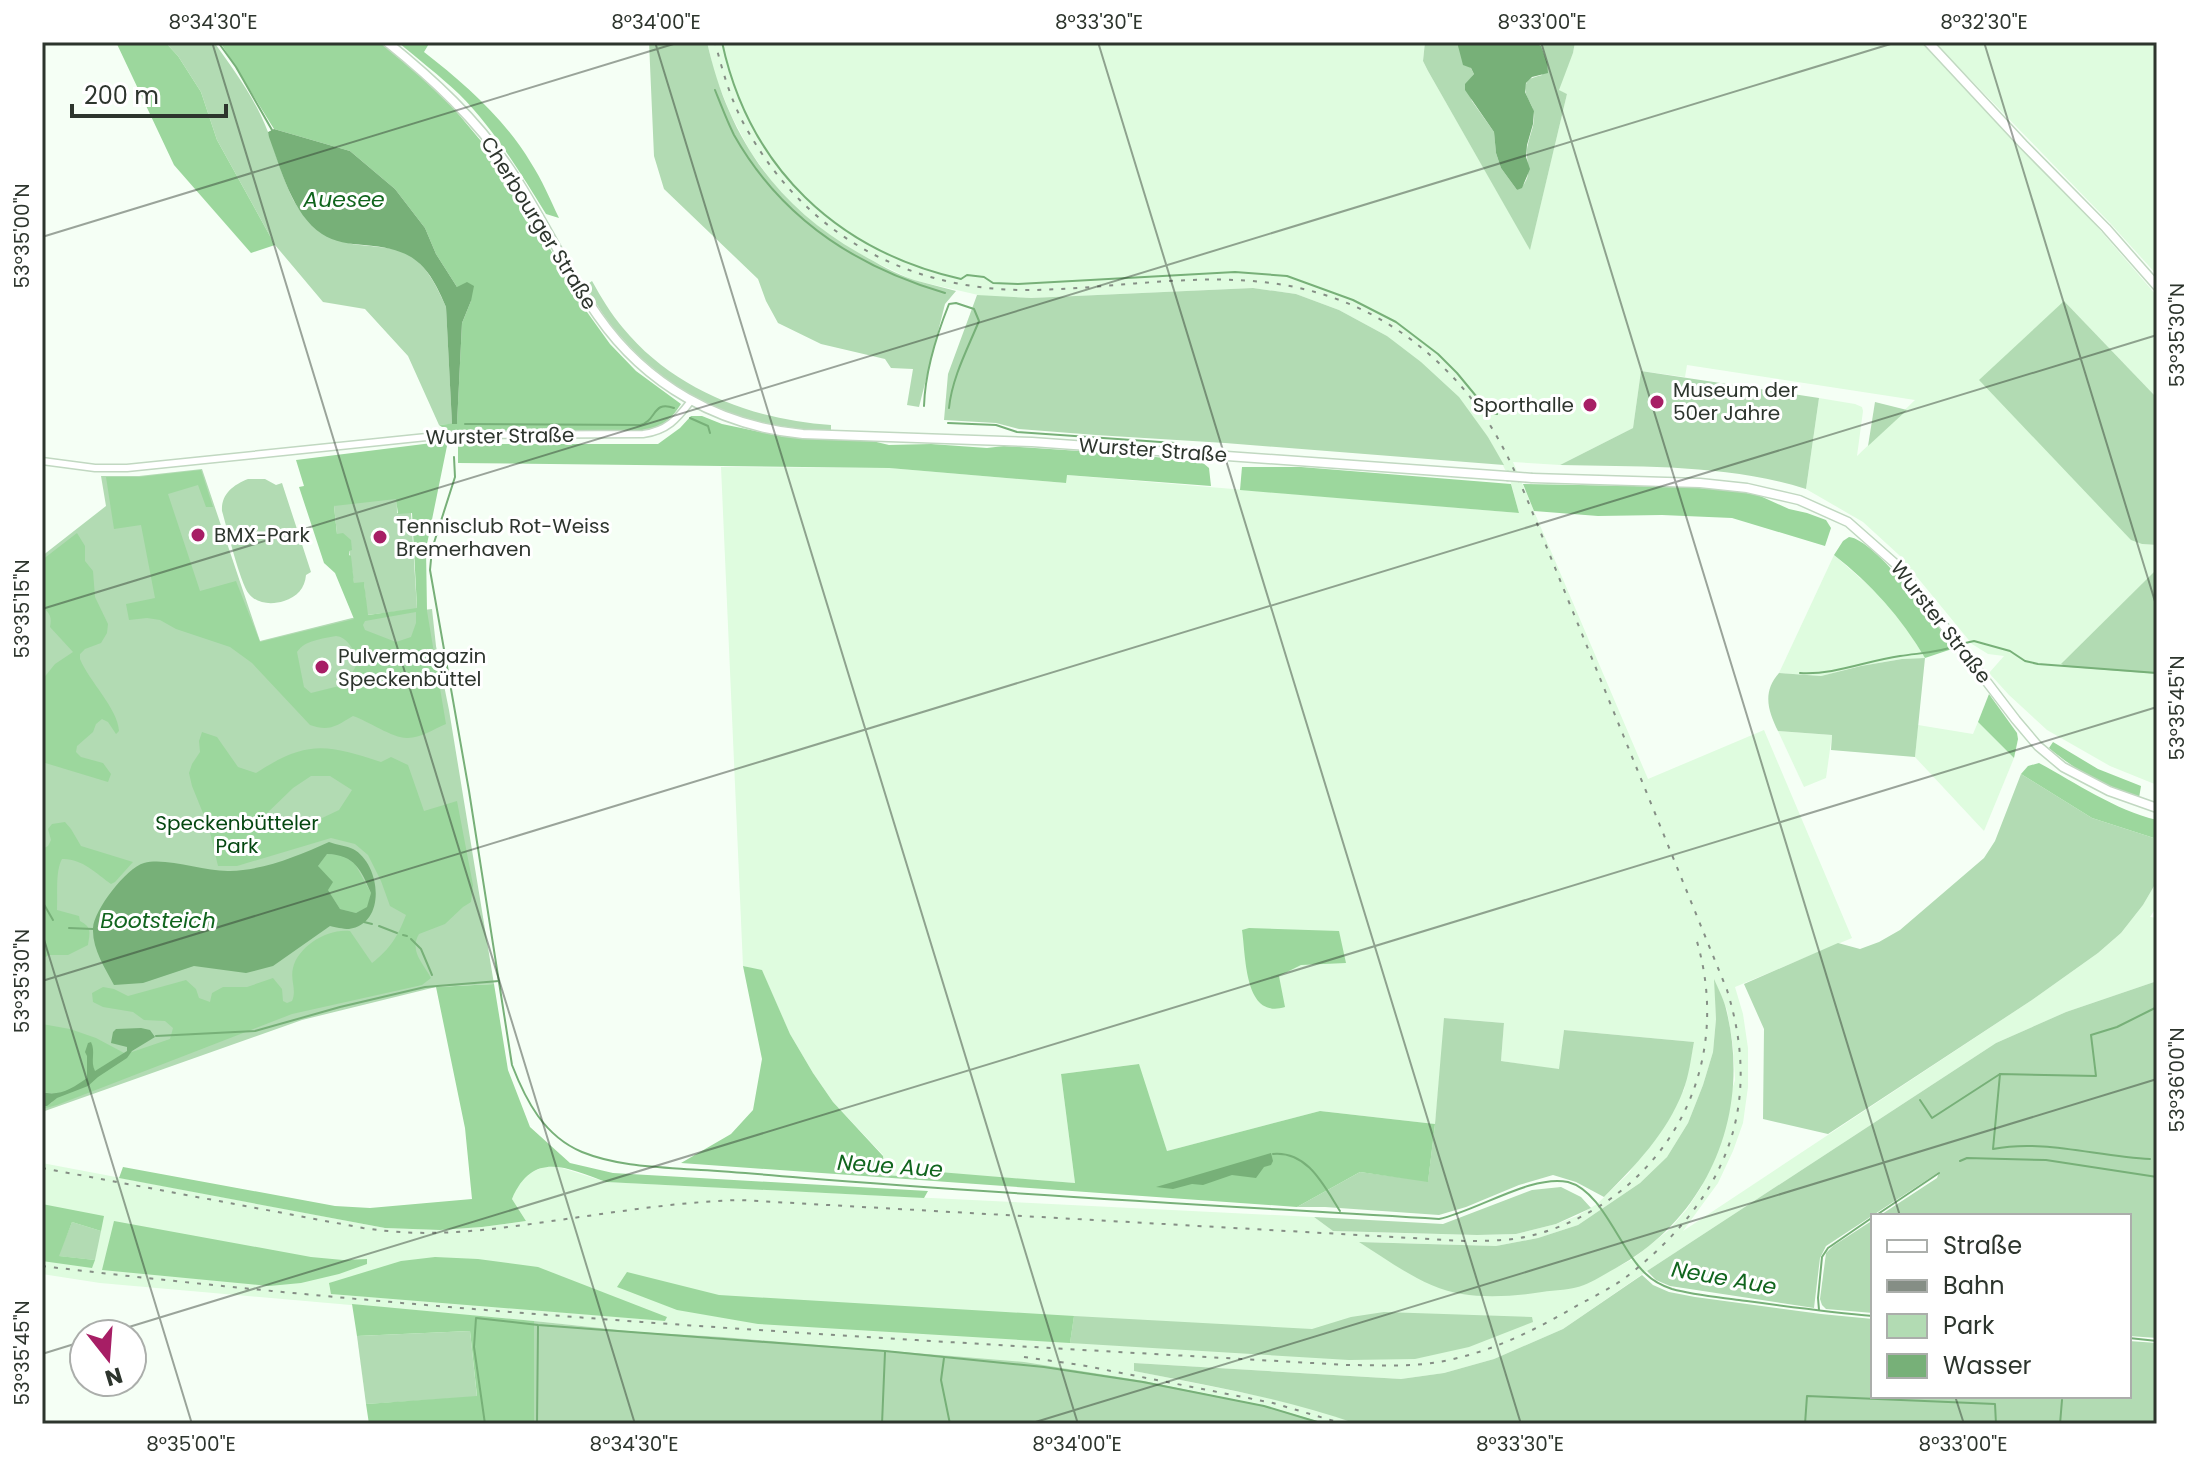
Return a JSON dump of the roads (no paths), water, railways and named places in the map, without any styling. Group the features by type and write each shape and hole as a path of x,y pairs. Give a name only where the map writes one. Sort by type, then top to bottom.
{"main road":[{"name":"Cherbourger Straße","path":"387,42 440,86 488,140 511,170 592,307 622,347 652,376 691,401"},
{"path":"1928,42 2106,228 2157,286"},
{"name":"Wurster Straße","path":"691,401 766,429 803,434 1032,442 1532,478 1700,483 1747,488 1799,500 1848,522 1888,555 2038,746 2054,759 2109,791 2157,808"}],"street":[{"name":"Wurster Straße","path":"42,461 95,468 127,468 446,435 643,434 667,428 691,401"}],"water":[{"path":"1457,42 1534,42 1541,46 1548,73 1532,77 1526,83 1525,92 1534,111 1526,157 1530,169 1522,188 1517,190 1501,168 1494,132 1465,90 1465,84 1474,74 1471,68 1463,65"},
{"name":"Auesee","path":"274,129 350,151 395,189 425,228 436,254 457,287 467,282 474,286 462,323 457,424 452,424 446,307 432,279 416,261 395,250 337,241 312,225 295,203 283,176 268,132"},
{"name":"Bootsteich","path":"329,842 351,848 370,867 376,893 370,916 361,925 349,929 330,926 273,966 246,973 194,966 143,983 114,985 97,951 93,928 105,901 120,881 137,866 164,862 220,871 243,870 281,861","holes":["327,854 337,855 356,865 371,893 367,907 356,913 340,909 328,890 333,882 318,866"]},
{"path":"116,1029 150,1030 155,1037 88,1086 42,1106 42,1092 60,1092 87,1078 85,1052 88,1043 91,1042 95,1071 127,1051 127,1047 111,1043"},
{"path":"1271,1153 1271,1165 1264,1167 1256,1178 1232,1175 1203,1185 1192,1184 1173,1189 1156,1187"}],"waterway":[{"name":"Neue Aue","path":"218,42 272,130"},
{"path":"722,42 735,87 753,128 777,165 805,197 838,225 875,248 916,266 961,279 967,275 984,277 993,283 1235,272 1287,276 1353,300 1396,322 1438,354 1490,413 1497,414"},
{"path":"715,90 734,135 753,165 798,215 824,235 881,269 945,293"},
{"path":"924,406 936,341 949,304 956,303 974,309 979,321 957,375 949,408"},
{"path":"465,424 640,425 658,409 667,406 674,408"},
{"path":"690,418 708,426 710,433"},
{"path":"948,423 996,425 1017,432 1175,443"},
{"name":"Neue Aue","path":"454,457 455,477 432,549 430,570 512,1065 538,1116 569,1145 611,1161 656,1167 962,1190 1439,1219 1538,1183 1568,1182 1591,1197 1637,1264 1649,1277 1665,1286 1706,1296 1871,1316"},
{"path":"1961,644 1974,641 2010,651 2025,661 2038,664 2157,673"},
{"path":"1800,673 1838,670 1956,646"},
{"path":"42,901 53,920"},
{"path":"364,922 372,924"},
{"path":"379,926 397,933"},
{"path":"69,928 93,929"},
{"path":"403,935 407,936"},
{"path":"411,939 421,949 432,975"},
{"path":"156,1036 255,1031 425,987 499,981"},
{"path":"1920,1100 1932,1118 2000,1074 2096,1076 2091,1035 2117,1027 2157,1007"},
{"path":"2000,1074 1993,1149 2052,1147 2150,1159"},
{"path":"1273,1154 1296,1158 1305,1164 1321,1181 1340,1211"},
{"path":"1960,1161 1967,1158 2046,1160 2157,1177"},
{"path":"1878,1214 1939,1173"},
{"path":"1819,1310 1822,1257 1828,1248 1871,1218"},
{"path":"485,1424 474,1347 476,1318 1044,1367 1143,1382 1264,1406 1324,1424"},
{"path":"537,1424 538,1326"},
{"name":"Neue Aue","path":"2131,1338 2157,1341"},
{"path":"882,1424 885,1352"},
{"path":"944,1358 941,1380 950,1424"},
{"path":"1805,1424 1807,1396 1995,1404 1996,1424"},
{"path":"2060,1424 2062,1400"}],"railway":[{"path":"42,1266 367,1300 694,1326 1347,1365 1411,1365 1451,1360 1505,1342 1610,1288 1663,1245 1690,1215 1712,1183 1728,1148 1737,1112 1741,1074 1737,1033 1727,990 1527,499 1495,434 1468,394 1416,343 1375,316 1331,297 1294,287 1257,281 1181,280 1068,289 986,288 944,281 904,268 867,251 833,229 801,202 773,170 738,111 715,42"},
{"path":"42,1168 363,1228 410,1233 476,1230 666,1205 740,1200 1464,1241 1517,1238 1567,1224 1605,1203 1653,1160 1673,1132 1689,1102 1700,1070 1706,1037 1707,1003 1695,935"},
{"path":"1024,1357 1081,1365 1273,1403 1344,1424"}],"place":[{"name":"Museum der 50er Jahre","path":"1657,402"},
{"name":"Sporthalle","path":"1590,405"},
{"name":"BMX-Park","path":"198,535"},
{"name":"Tennisclub Rot-Weiss Bremerhaven","path":"380,537"},
{"name":"Pulvermagazin Speckenbüttel","path":"322,667"}],"park label":[{"name":"Speckenbütteler Park","path":"237,834"}]}
